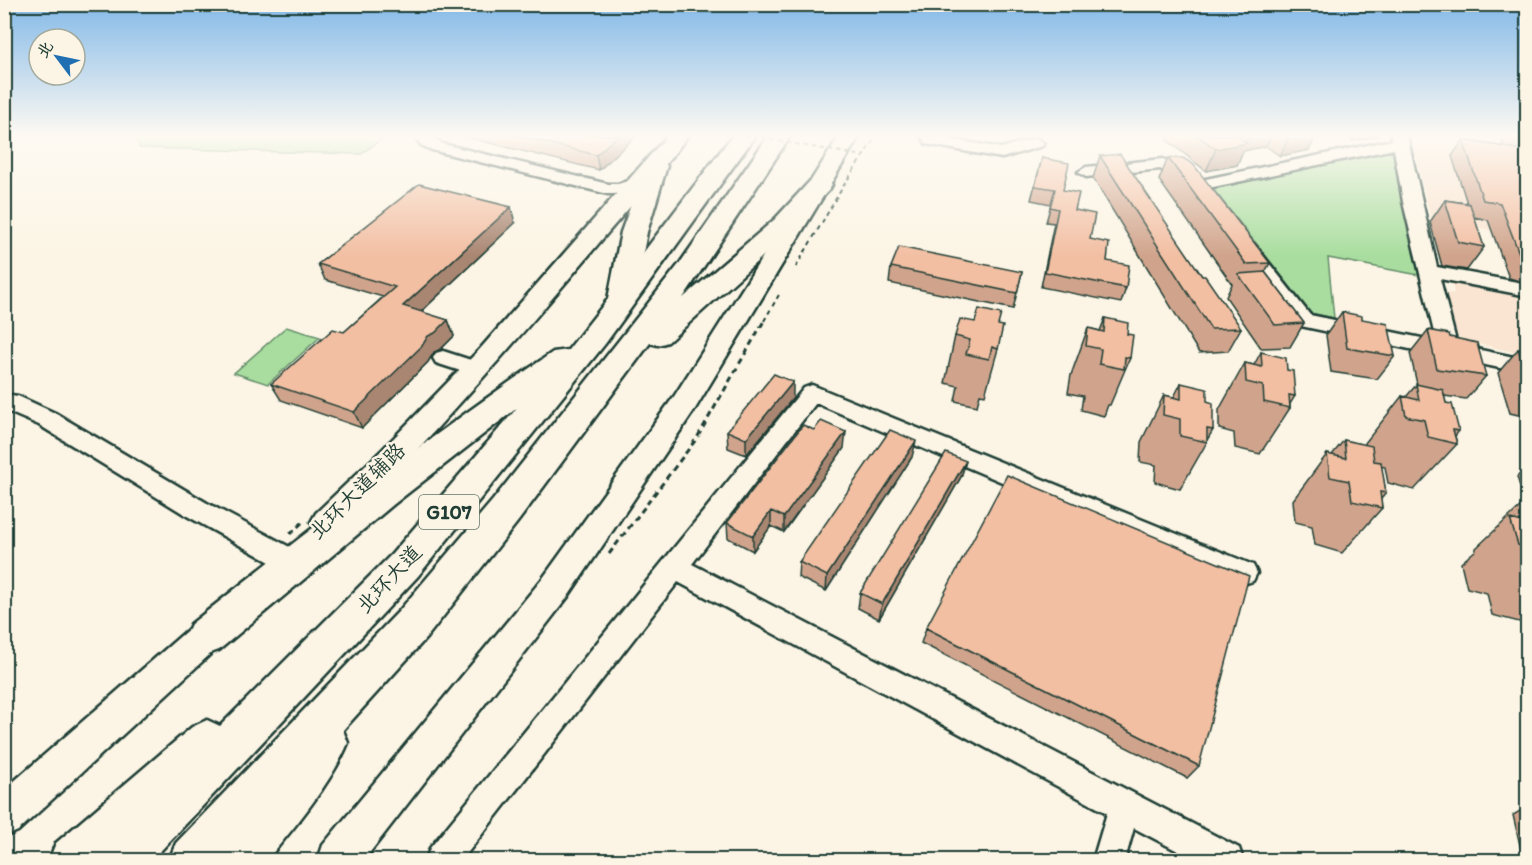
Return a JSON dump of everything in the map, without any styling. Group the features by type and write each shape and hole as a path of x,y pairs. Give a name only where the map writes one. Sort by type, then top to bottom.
{"highway":[{"path":"619,307 647,175"},
{"name":"北环大道","path":"120,861 405,565 619,307 715,175"},
{"name":"G107","path":"193,861 413,624 507,510 690,269 753,175"},
{"path":"597,391 784,224 836,182"},
{"path":"205,637 383,492 486,413 595,337"},
{"path":"73,861 405,565"},
{"path":"236,861 270,821 413,624"}],"main road":[{"name":"北环大道辅路","path":"4,818 205,637 369,482 476,369 608,198 645,175"},
{"path":"338,861 555,588 839,175"}],"street":[{"path":"524,175 608,198"},
{"path":"533,175 608,198"},
{"path":"1181,175 1198,185 1212,203"},
{"path":"1198,185 1240,175"},
{"path":"1407,175 1448,350"},
{"path":"1233,230 1303,320 1527,367"},
{"path":"1429,271 1527,290"},
{"path":"443,358 476,369"},
{"path":"442,861 812,393 1244,573"},
{"path":"4,402 10,402 47,419 188,505 288,559"},
{"path":"674,567 1227,861"},
{"path":"1109,861 1125,806"}],"path":[{"path":"796,267 836,182 850,178 850,175"}],"shaded area":[{"path":"1420,175 1527,175 1527,237 1431,219"},
{"path":"1452,282 1527,297 1527,355 1466,341 1453,334 1446,320 1451,314 1443,294 1454,293"}],"green space":[{"path":"1276,175 1397,175 1419,275 1328,258 1334,318 1311,313 1213,189"},
{"path":"286,327 320,337 268,384 234,373"}],"building":[{"path":"1038,175 1066,175 1063,190 1079,193 1075,210 1095,214 1090,239 1109,243 1107,261 1129,265 1126,288 1045,272 1058,209 1050,207 1055,189 1035,186"},
{"path":"1112,175 1134,175 1202,276 1205,276 1241,328 1211,329"},
{"path":"1181,175 1202,175 1270,263 1246,264"},
{"path":"1475,175 1527,175 1527,208 1524,207 1527,215 1527,263 1522,261 1500,203 1483,200"},
{"path":"419,184 511,207 403,306 448,320 435,333 428,336 422,346 354,412 271,384 333,329 344,332 395,287 318,264"},
{"path":"1445,200 1470,204 1484,247 1458,242"},
{"path":"899,247 1022,272 1017,293 891,267"},
{"path":"1265,272 1304,323 1275,325 1238,274"},
{"path":"979,309 1001,314 998,325 1003,326 998,349 992,347 989,359 966,354 970,340 955,336 960,319 975,322"},
{"path":"1342,312 1388,324 1395,356 1347,348"},
{"path":"1105,318 1128,323 1127,334 1133,335 1130,358 1125,357 1124,369 1099,364 1101,349 1086,346 1088,328 1104,332"},
{"path":"1428,330 1477,343 1486,376 1437,369"},
{"path":"1518,349 1527,351 1527,377"},
{"path":"1261,352 1286,358 1287,370 1293,371 1295,396 1289,395 1290,408 1264,402 1263,386 1246,382 1245,363 1262,367"},
{"path":"774,374 793,382 746,439 727,431"},
{"path":"1181,383 1207,389 1207,401 1213,403 1213,430 1207,429 1207,442 1180,436 1180,419 1163,415 1164,395 1181,399"},
{"path":"1416,384 1443,390 1446,403 1452,404 1459,431 1453,430 1457,444 1428,437 1424,420 1406,416 1402,396 1419,400"},
{"path":"821,421 846,432 784,517 771,511 753,536 727,523 803,425 814,430"},
{"path":"890,430 916,441 827,576 799,562"},
{"path":"1344,440 1372,446 1374,461 1381,462 1386,493 1380,492 1382,508 1352,501 1349,481 1330,477 1327,454 1346,458"},
{"path":"946,453 966,461 882,604 860,593"},
{"path":"1007,475 1249,576 1199,766 926,628"},
{"path":"1510,519 1527,523 1527,547 1518,545"}]}
